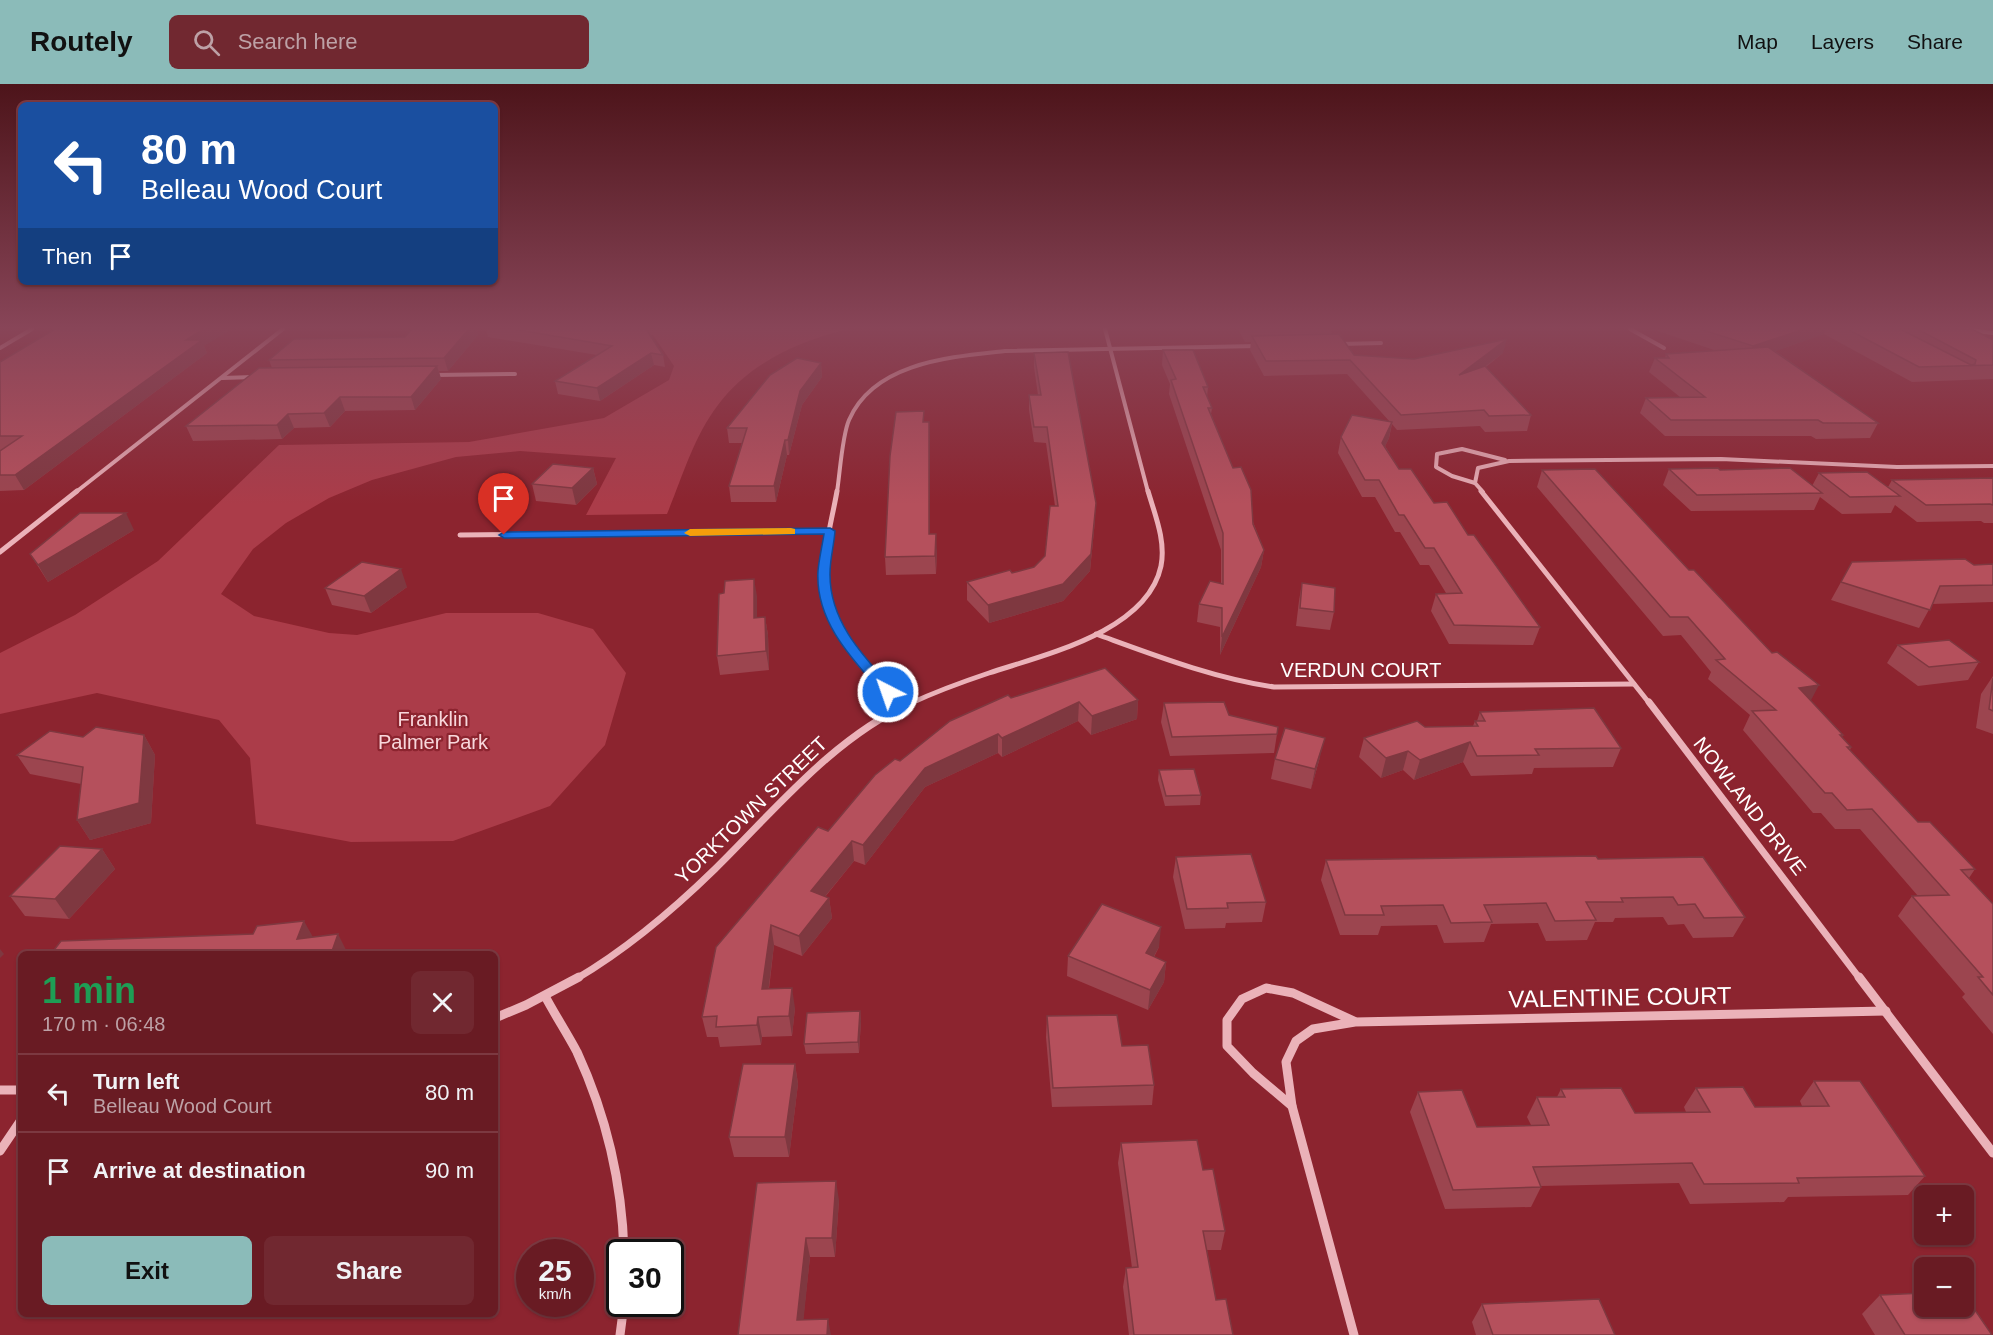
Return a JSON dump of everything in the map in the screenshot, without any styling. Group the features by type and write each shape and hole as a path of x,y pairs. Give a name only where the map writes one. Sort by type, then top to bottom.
{"street":[{"path":"0,552 210,387"},
{"path":"874,387 851,412 824,572 825,590 830,612 849,648 902,707"},
{"name":"YORKTOWN STREET","path":"498,1017 545,996 606,961 649,930 713,871 819,763 861,731 902,707 944,687 1059,650 1096,634 1129,613 1149,592 1161,569 1163,547 1120,387"},
{"path":"1509,461 1480,452 1460,449 1444,450 1437,454 1436,467 1452,476 1475,483 1478,468 1509,461 1721,459 1897,466 1993,466"},
{"name":"NOWLAND DRIVE","path":"1475,483 1634,684 1993,1153"},
{"path":"459,535 830,531"},
{"name":"VERDUN COURT","path":"1096,634 1208,674 1275,687 1634,684"},
{"name":"VALENTINE COURT","path":"1292,1106 1253,1073 1227,1046 1227,1020 1242,999 1266,988 1293,993 1355,1022"},
{"path":"545,996 580,1059 609,1140 624,1220 624,1239"},
{"name":"VALENTINE COURT","path":"1354,1335 1292,1106 1286,1062 1296,1041 1313,1029 1355,1022 1886,1011"},
{"path":"0,1090 18,1090"},
{"path":"0,1151 18,1124"},
{"path":"620,1335 622,1317"}],"green space":[{"name":"Franklin Palmer Park","path":"656,387 733,387 702,430 667,514 586,515 616,458 520,451 456,457 372,480 329,498 286,523 253,549 221,594 254,616 329,633 357,635 446,613 538,613 593,629 626,673 605,745 550,806 453,841 351,842 256,824 250,758 219,720 97,693 0,714 0,653 75,615 158,561 279,445 469,442 604,418"}],"building":[{"path":"0,387 136,387 15,475 0,475 0,451 22,436 0,436"},
{"path":"235,387 419,387 411,397 340,397 324,413 288,414 277,425 186,426"},
{"path":"760,387 803,387 788,440 785,440 774,486 729,486 747,428 727,428"},
{"path":"1040,387 1075,387 1096,503 1091,554 1063,584 988,605 967,582 1010,570 1012,573 1034,567 1045,556 1050,506 1058,506 1047,427 1034,427 1029,395 1041,395"},
{"path":"1174,387 1203,387 1212,408 1208,408 1233,468 1241,467 1251,490 1253,524 1264,550 1222,637 1222,608 1199,604 1210,581 1223,584 1223,533"},
{"path":"1375,387 1505,387 1531,415 1489,416 1484,410 1401,415"},
{"path":"1693,387 1826,387 1878,423 1823,423 1818,420 1671,420 1646,398 1705,397"},
{"path":"924,411 923,422 929,422 929,534 936,534 935,556 885,557 890,456 896,412"},
{"path":"1352,415 1392,422 1382,443 1399,469 1411,469 1434,503 1447,502 1468,535 1474,535 1540,627 1454,625 1436,594 1462,593 1434,548 1425,548 1404,515 1399,515 1379,480 1365,480 1341,437"},
{"path":"553,464 593,468 572,488 532,484"},
{"path":"1718,468 1720,470 1790,468 1822,493 1697,495 1669,469"},
{"path":"1595,469 1689,570 1694,570 1772,653 1777,652 1819,685 1799,688 1843,735 1840,735 1851,747 1847,747 1918,822 1930,822 1975,869 1961,870 1993,904 1993,995 1978,977 1983,977 1912,896 1949,895 1872,809 1847,810 1832,793 1825,793 1752,711 1776,710 1716,660 1725,659 1688,617 1670,617 1542,470"},
{"path":"1867,472 1900,496 1850,497 1819,473"},
{"path":"1993,478 1993,505 1926,505 1892,480"},
{"path":"80,513 126,513 38,565 30,554"},
{"path":"1965,559 1974,565 1993,564 1993,585 1940,586 1930,610 1841,582 1852,562"},
{"path":"362,562 401,569 364,596 325,588"},
{"path":"754,579 754,618 765,617 766,651 717,656 719,594 724,593 725,581"},
{"path":"1302,583 1335,588 1334,612 1300,608"},
{"path":"1949,640 1979,662 1929,667 1898,645"},
{"path":"1105,668 1138,700 1092,716 1079,702 1002,738 998,734 925,768 863,845 852,841 811,891 829,898 799,936 771,925 762,989 792,988 789,1016 758,1017 757,1025 716,1027 717,1016 702,1017 716,947 818,827 828,831 875,775 895,759 900,761 950,721 1008,695 1011,698"},
{"path":"1993,678 1993,711 1989,709"},
{"path":"1224,702 1229,715 1278,727 1277,734 1172,737 1164,703"},
{"path":"1594,708 1621,748 1535,749 1539,755 1477,756 1470,742 1420,760 1408,751 1386,758 1364,738 1417,721 1425,727 1478,726 1475,721 1485,721 1480,712"},
{"path":"96,727 144,735 139,803 77,820 83,767 17,755 50,731 83,737"},
{"path":"1285,728 1325,738 1315,769 1275,759"},
{"path":"1194,769 1201,795 1166,796 1159,770"},
{"path":"60,846 102,849 55,899 10,896"},
{"path":"1251,854 1266,902 1227,903 1228,908 1187,909 1176,857"},
{"path":"1596,856 1598,859 1703,857 1745,917 1704,918 1695,904 1678,905 1673,897 1621,898 1623,902 1586,902 1596,920 1555,921 1546,903 1484,905 1492,922 1451,923 1443,905 1381,906 1384,915 1345,915 1326,860"},
{"path":"1102,904 1161,927 1146,953 1166,962 1150,990 1068,956"},
{"path":"304,921 297,939 338,934 332,951 53,951 61,941 253,934 257,926"},
{"path":"860,1011 858,1042 804,1044 807,1013"},
{"path":"1117,1015 1122,1046 1148,1045 1154,1085 1053,1088 1047,1016"},
{"path":"743,1064 795,1064 785,1137 729,1137"},
{"path":"1814,1081 1860,1081 1925,1176 1797,1178 1799,1183 1704,1184 1692,1163 1533,1167 1541,1187 1453,1190 1418,1092 1462,1090 1477,1127 1549,1125 1537,1097 1565,1097 1561,1089 1621,1088 1635,1113 1710,1112 1696,1088 1743,1087 1755,1107 1829,1106"},
{"path":"1197,1140 1203,1170 1213,1169 1225,1231 1203,1231 1216,1300 1226,1299 1233,1335 1134,1335 1126,1268 1138,1267 1121,1143"},
{"path":"836,1181 832,1238 806,1238 797,1320 828,1319 827,1335 738,1335 757,1183"},
{"path":"1914,1293 1914,1317 1974,1317 1974,1309 1992,1335 1905,1335 1880,1295"},
{"path":"1599,1299 1615,1335 1493,1335 1482,1304"}],"slow traffic":[{"path":"690,533 791,532"}],"route":[{"path":"504,535 830,531 824,572 830,612 849,648 888,692"}]}
